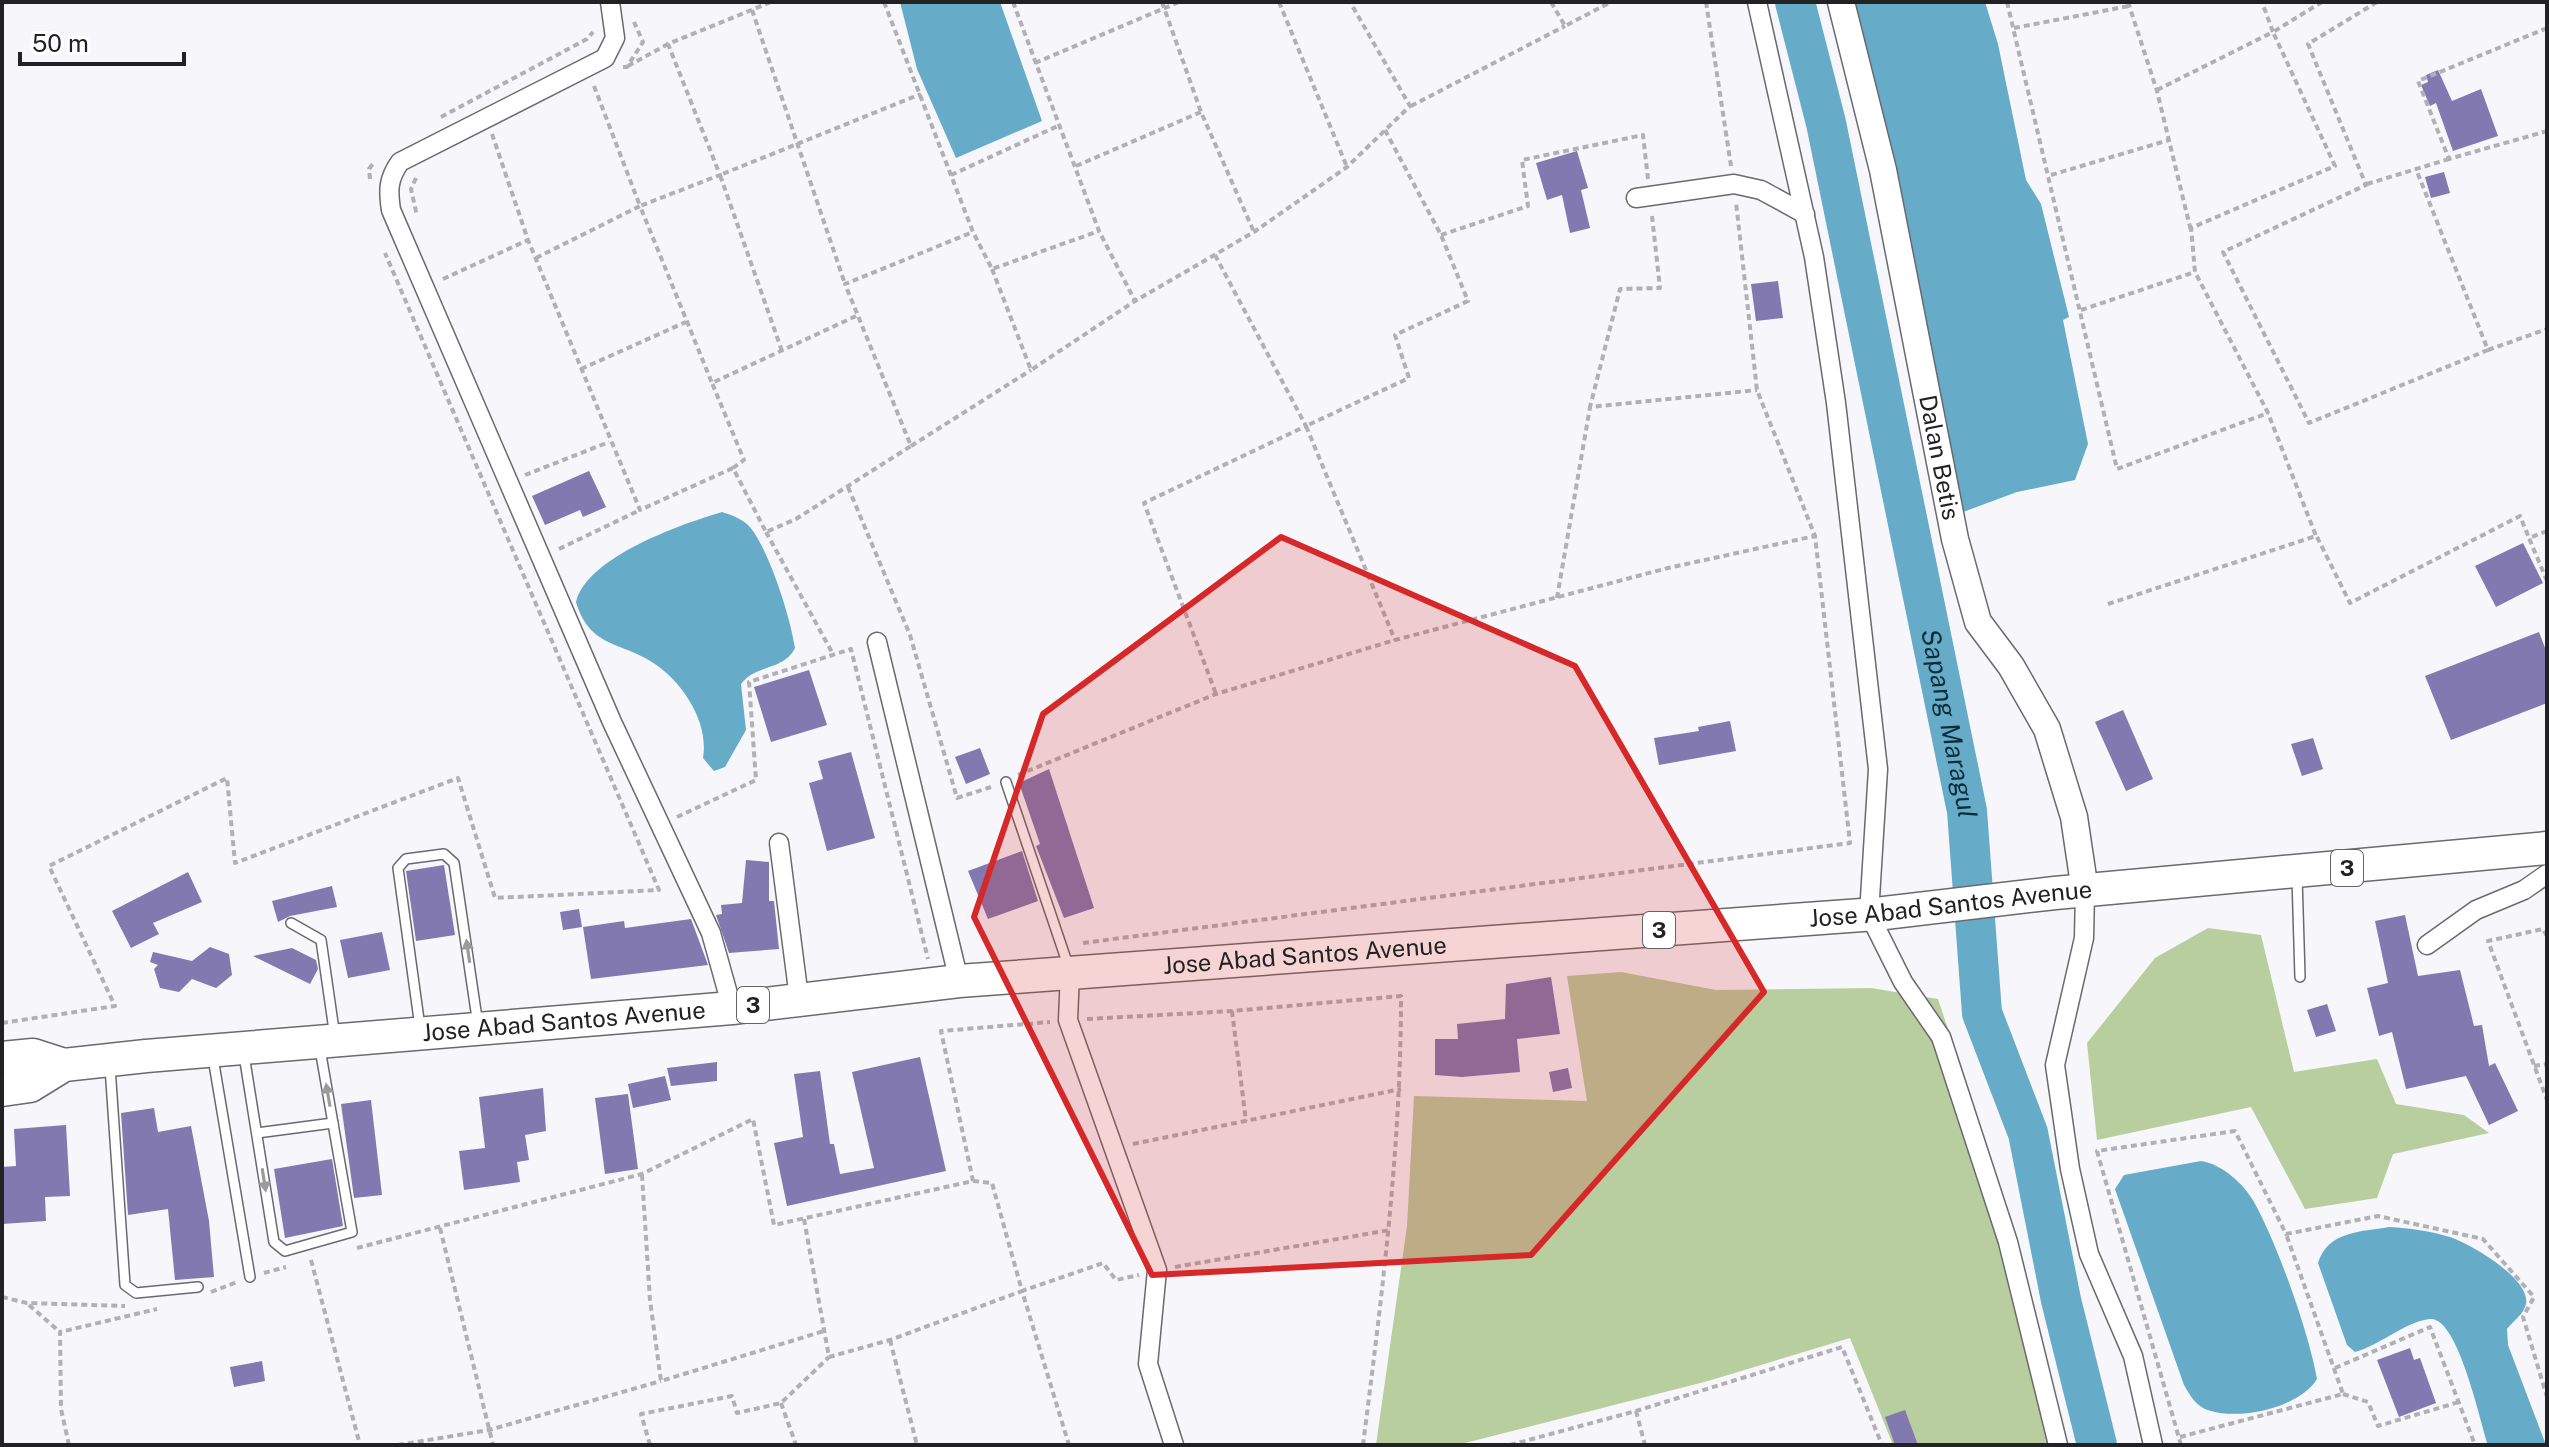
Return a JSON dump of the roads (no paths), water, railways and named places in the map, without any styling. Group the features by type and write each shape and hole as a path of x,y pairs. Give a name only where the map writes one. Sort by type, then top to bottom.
{"highway":[{"name":"Jose Abad Santos Avenue","path":"2,1058 33,1055 64,1065 211,1050 732,1008 956,970 1066,959 1873,914 2070,892 2547,848"},
{"name":"Jose Abad Santos Avenue","path":"2,1090 30,1086 64,1065"}],"street":[{"path":"610,2 615,38 605,58 400,162 390,175 388,189 391,210 612,722 711,933 732,1008"},
{"path":"1757,2 1805,214 1836,403 1878,769 1873,914 1903,982 1941,1037 2008,1242 2058,1445"},
{"name":"Dalan Betis","path":"1841,2 1883,170 1955,539 1978,622 2011,666 2047,729 2074,817 2070,892"},
{"path":"1643,197 1734,184 1761,190 1805,214"},
{"path":"877,642 956,970"},
{"path":"779,843 799,998"},
{"path":"2427,945 2476,910 2524,890 2547,874"},
{"path":"2070,892 2084,938 2055,1065 2070,1169 2089,1254 2133,1356 2153,1445"},
{"path":"1066,959 1068,1020 1157,1270 1148,1364 1174,1445"}],"lane":[{"path":"1006,782 1066,959"},
{"path":"421,1033 398,868 406,859 444,854 454,863 479,1028"},
{"path":"2297,873 2300,977"},
{"path":"243,1048 274,1242 285,1251 352,1232 333,1123 321,940 291,923"},
{"path":"211,1050 250,1277"},
{"path":"109,1060 125,1285 136,1293 198,1287"},
{"path":"257,1133 333,1123"}],"water":[{"path":"900,2 1000,2 1042,121 956,158 917,69"},
{"path":"1853,2 1985,2 1998,44 2026,180 2041,204 2069,317 2063,320 2088,444 2075,480 2017,492 1955,515"},
{"path":"722,512 747,524 760,542 779,587 795,648 784,661 754,673 741,684 746,730 725,767 714,771 703,758 702,731 685,693 655,664 598,636 582,617 576,602 584,586 616,557 661,534"},
{"path":"2201,1161 2217,1166 2232,1176 2254,1202 2282,1264 2307,1338 2317,1379 2298,1397 2269,1409 2224,1413 2206,1410 2192,1398 2184,1385 2115,1189 2124,1175"},
{"path":"2389,1227 2427,1231 2460,1241 2498,1264 2519,1284 2526,1304 2507,1329 2508,1345 2546,1445 2488,1445 2459,1351 2440,1323 2430,1319 2420,1321 2355,1352 2347,1345 2318,1263 2323,1252 2337,1239 2356,1232"}],"waterway":[{"name":"Sapang Maragul","path":"1795,2 1826,123 1967,811 1982,1013 2028,1133 2061,1300 2097,1445"}]}
